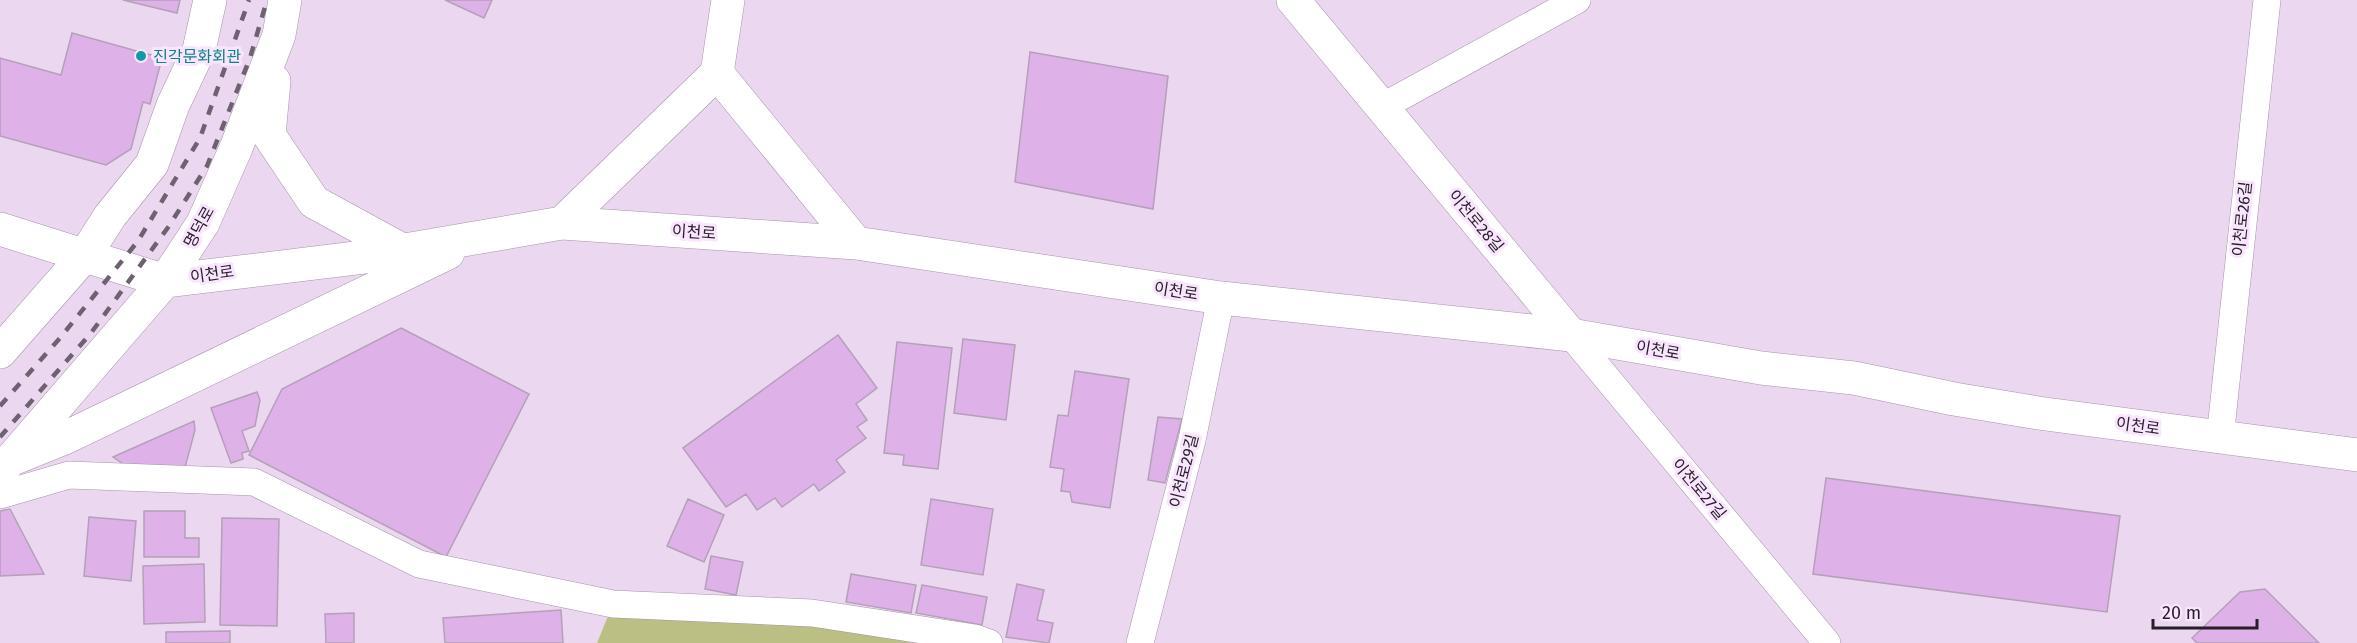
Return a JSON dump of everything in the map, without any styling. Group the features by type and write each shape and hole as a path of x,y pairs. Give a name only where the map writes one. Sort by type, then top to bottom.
{"main road":[{"path":"0,352 85,255 110,216 152,164 172,105 200,50 210,0"},
{"name":"명덕로","path":"4,466 165,281 204,223 236,148 279,35 285,0"},
{"path":"562,223 717,73 728,0"},
{"name":"이천로28길","path":"1293,0 1380,108 1571,335"},
{"path":"279,35 269,135 314,202 402,250"},
{"path":"717,73 856,243"},
{"name":"이천로","path":"0,229 165,281 364,257 486,234 562,223 856,243 1221,298 1571,335 1761,368 1854,378 1986,404 2220,438 2357,454"},
{"path":"4,466 486,234"}],"street":[{"path":"1380,108 1577,0"},
{"name":"이천로26길","path":"2220,438 2267,0"},
{"name":"이천로29길","path":"1140,643 1192,440 1221,298"},
{"name":"이천로27길","path":"1571,335 1827,643"},
{"path":"0,495 69,475 254,482 419,564 613,604 812,613 975,638 989,643"}],"green space":[{"path":"613,604 989,643 597,643"}],"building":[{"path":"123,0 180,0 177,13"},
{"path":"445,0 492,0 484,18"},
{"path":"72,33 162,58 150,104 143,102 131,149 106,165 0,136 0,58 61,75"},
{"path":"1030,52 1168,76 1153,209 1015,182"},
{"path":"401,328 529,394 446,557 249,455 282,389"},
{"path":"838,335 877,388 856,404 867,420 857,427 866,438 836,460 845,472 819,491 814,484 782,507 775,498 757,510 746,494 726,507 683,448"},
{"path":"963,339 1015,345 1006,420 954,413"},
{"path":"897,342 952,348 938,469 903,465 904,455 884,453"},
{"path":"1075,371 1129,379 1110,508 1072,502 1070,492 1061,491 1064,469 1050,467 1058,415 1068,416"},
{"path":"257,392 260,400 255,426 242,431 249,451 242,453 243,459 231,463 211,408"},
{"path":"1158,417 1182,419 1165,483 1148,480"},
{"path":"194,421 195,430 183,475 136,473 113,457"},
{"path":"1826,478 2120,516 2107,612 1813,574"},
{"path":"688,499 724,515 704,562 667,546"},
{"path":"931,499 993,509 983,575 921,565"},
{"path":"10,509 44,574 0,576 0,511"},
{"path":"144,511 185,511 185,538 199,538 199,557 144,557"},
{"path":"89,517 136,521 131,581 84,576"},
{"path":"222,518 279,519 277,626 220,625"},
{"path":"711,556 743,562 736,595 705,589"},
{"path":"204,564 205,622 144,624 143,566"},
{"path":"851,574 916,585 911,613 846,602"},
{"path":"1017,584 1044,590 1037,620 1053,623 1049,643 1006,637"},
{"path":"922,585 987,597 982,625 916,613"},
{"path":"2265,589 2319,643 2197,643 2192,638 2240,592"},
{"path":"561,610 563,643 445,643 443,618"},
{"path":"354,613 354,643 326,643 325,614"},
{"path":"230,631 230,643 166,643 166,632"}],"railway":[{"path":"0,406 60,338 138,241 200,138 249,0"},
{"path":"0,437 91,333 169,226 207,166 250,58 267,0"}],"place":[{"name":"진각문화회관","path":"141,56"}]}
